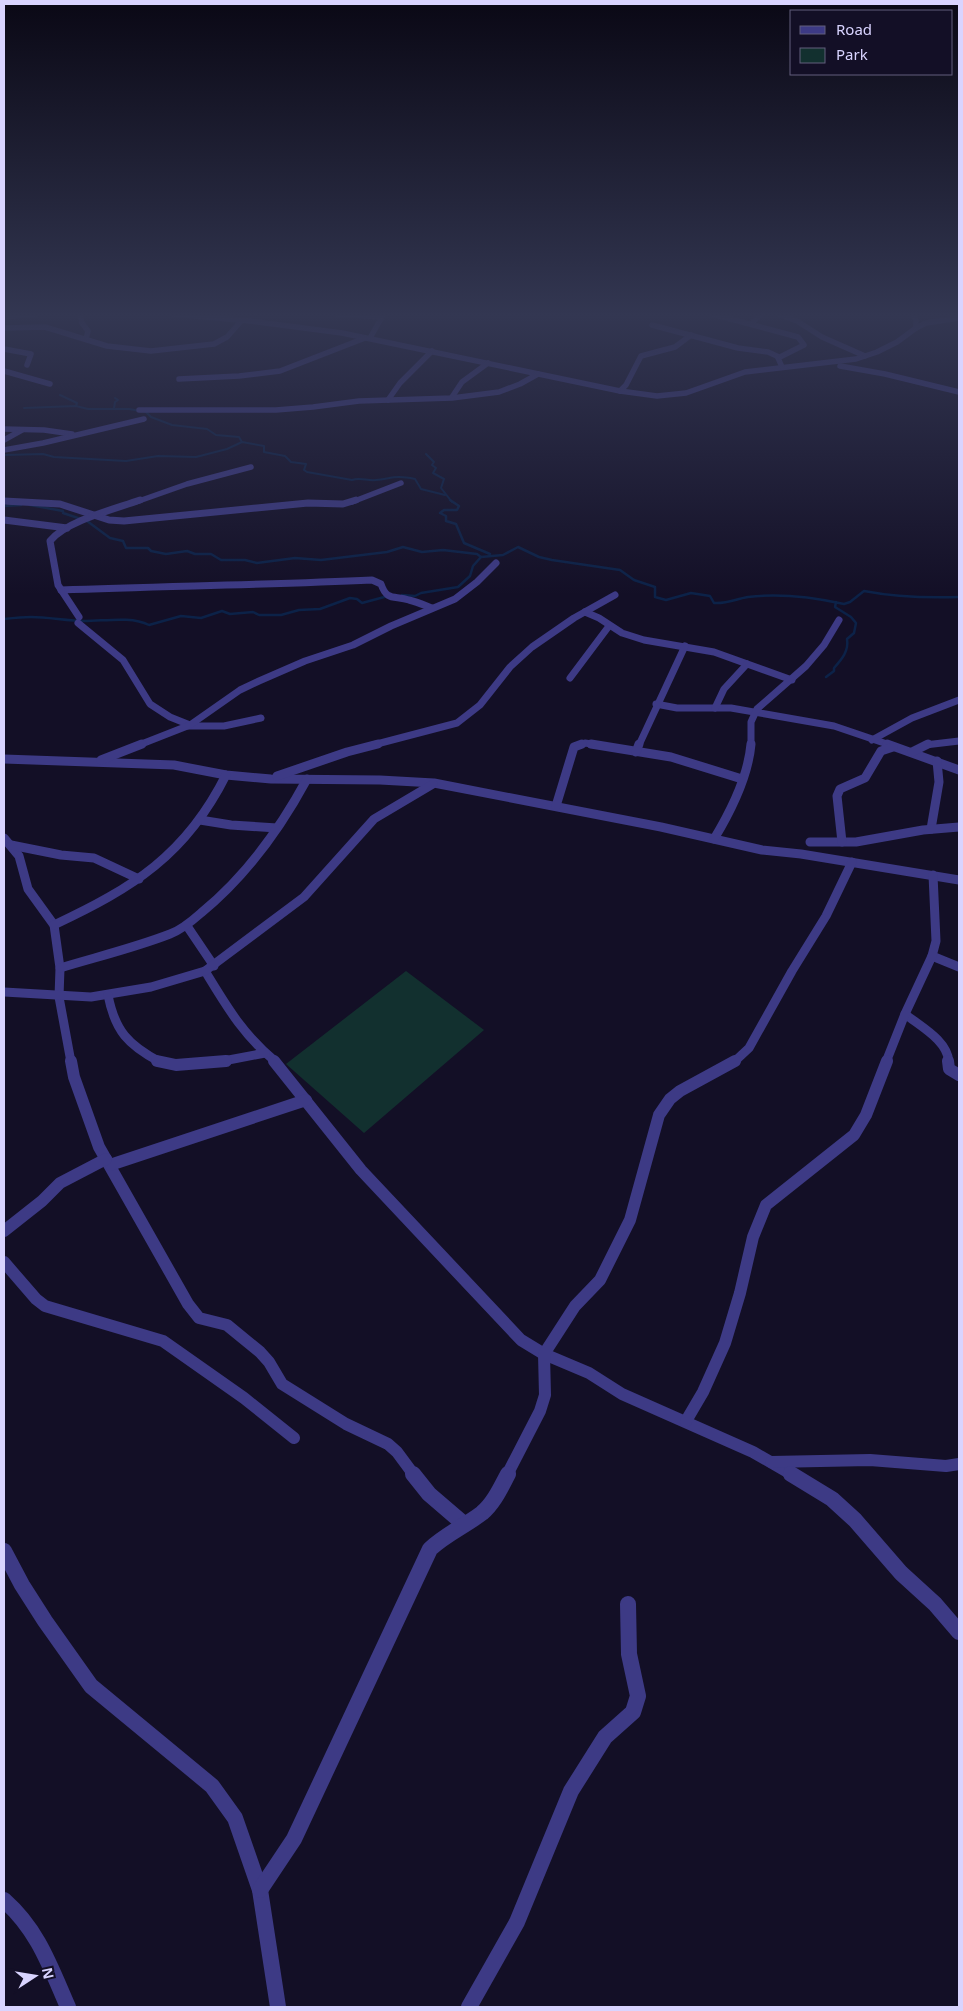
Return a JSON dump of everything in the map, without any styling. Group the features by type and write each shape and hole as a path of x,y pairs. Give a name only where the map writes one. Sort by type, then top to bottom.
{"street":[{"path":"139,410 190,413 293,408"},
{"path":"4,450 144,419"},
{"path":"4,428 65,432 76,435"},
{"path":"4,440 22,430"},
{"path":"251,467 187,484 96,516 67,528 55,535 50,541 58,584 78,620 126,663 150,704 188,726 235,727 261,718"},
{"path":"4,501 60,504 96,516 117,521 131,521 308,503 343,504 364,498 401,483"},
{"path":"4,520 67,528"},
{"path":"98,761 188,726 240,690 305,661 353,645 391,626 455,599 496,563"},
{"path":"61,590 194,585 269,586 372,580 381,584 384,593 392,598 414,601 432,608"},
{"path":"271,779 347,752 457,723 468,717 481,704 522,656 585,612 615,595"},
{"path":"585,612 600,618 609,626 622,633 644,640 714,652 792,680"},
{"path":"714,839 727,819 742,779 750,749 750,726 755,711 792,680 824,647 839,620"},
{"path":"570,678 609,626"},
{"path":"636,752 656,704 686,646"},
{"path":"714,708 717,698 726,685 747,664"},
{"path":"872,740 912,718 959,700"},
{"path":"656,704 677,708 731,708 834,726 959,770"},
{"path":"912,752 923,745 959,741"},
{"path":"556,806 574,747 585,743 671,757 742,779"},
{"path":"842,842 837,812 837,796 840,789 865,778 881,751 894,747"},
{"path":"4,759 174,765 226,775 271,779 434,784 556,806 762,850 801,854 959,880"},
{"path":"931,829 939,782 937,761"},
{"path":"54,925 111,898 160,865 200,820 226,775"},
{"path":"60,968 171,934 187,926 216,900 277,828 295,804 307,779"},
{"path":"4,992 59,997 91,997 151,987 210,968 285,913 304,896 374,820 434,784"},
{"path":"200,820 231,825 277,828"},
{"path":"810,842 880,839 931,829 959,826"},
{"path":"4,838 19,856 28,889 54,925 60,968 59,997 74,1077 99,1146 188,1304 199,1318 227,1325 260,1352 269,1362 282,1384 346,1424 388,1444 397,1452 429,1494 464,1524"},
{"path":"11,845 61,855 94,858 139,879"},
{"path":"260,1890 294,1839 430,1549 444,1536 483,1512 496,1497 540,1411 545,1394 544,1354 575,1306 600,1280 630,1220 659,1115 670,1099 680,1091 733,1063 748,1048 826,916 852,862"},
{"path":"686,1421 706,1386 718,1359 739,1295 752,1234 766,1205 854,1135 870,1107 905,1014 932,956 936,941 933,875"},
{"path":"187,926 238,1025 279,1065 361,1170 521,1340 544,1354 589,1373 622,1394 686,1421 770,1462 832,1499 878,1544 901,1573 935,1604 959,1632"},
{"path":"932,956 959,966"},
{"path":"108,994 116,1026 128,1043 158,1062 180,1064 219,1062 265,1053"},
{"path":"905,1014 943,1046 948,1054 949,1069 959,1075"},
{"path":"4,1231 42,1201 60,1183 108,1162 306,1100"},
{"path":"4,1262 36,1299 45,1306 124,1332 163,1341 244,1398 294,1438"},
{"path":"770,1462 870,1460 946,1466 959,1464"},
{"path":"4,1551 31,1600 90,1686 212,1786 235,1818 260,1890 278,2007"},
{"path":"469,2007 517,1922 571,1790 605,1737 633,1712 638,1696 629,1654 628,1604"},
{"path":"4,1900 21,1915 41,1946 68,2007"}],"green space":[{"path":"406,971 484,1030 364,1133 286,1064"}],"waterway":[{"path":"83,408 129,409 146,412 151,417 172,425 207,429 216,435 239,437 242,442"},
{"path":"5,455 43,454 54,457 126,461 158,456 196,457 227,449 242,442"},
{"path":"242,442 264,446 264,452 285,456 291,462 306,464 304,470 307,472 352,480 409,478 415,479 421,489 445,495"},
{"path":"426,454 434,462 432,465 436,468 433,473 444,479 441,488 451,501"},
{"path":"451,501 459,506 457,510 444,510 440,513 446,516 446,521 456,524 464,543 490,554"},
{"path":"4,506 21,505"},
{"path":"30,505 63,511 63,513 87,521 110,538 123,541 126,548 148,548 151,551 166,554 187,551 195,554 211,554 221,560 245,560 257,563 295,558 321,560 387,552 403,547 422,552 443,550 477,554 481,557"},
{"path":"481,557 503,555 518,547 539,557 552,560 620,570 634,580 655,587 655,597 666,600 691,593 710,596 714,603 772,595 836,603"},
{"path":"402,595 415,596 421,593 458,587 470,576 473,566 481,557"},
{"path":"836,603 844,604 850,602 864,591 911,597 959,597"},
{"path":"4,619 31,617 78,621 126,620 149,625 181,616 201,618 222,611 230,614 253,612 259,615 281,615 299,610 320,609 350,598 357,599 362,603 388,596"},
{"path":"826,677 834,671 834,668 844,655 847,639 854,633 856,623 851,617 835,607 836,603"}]}
